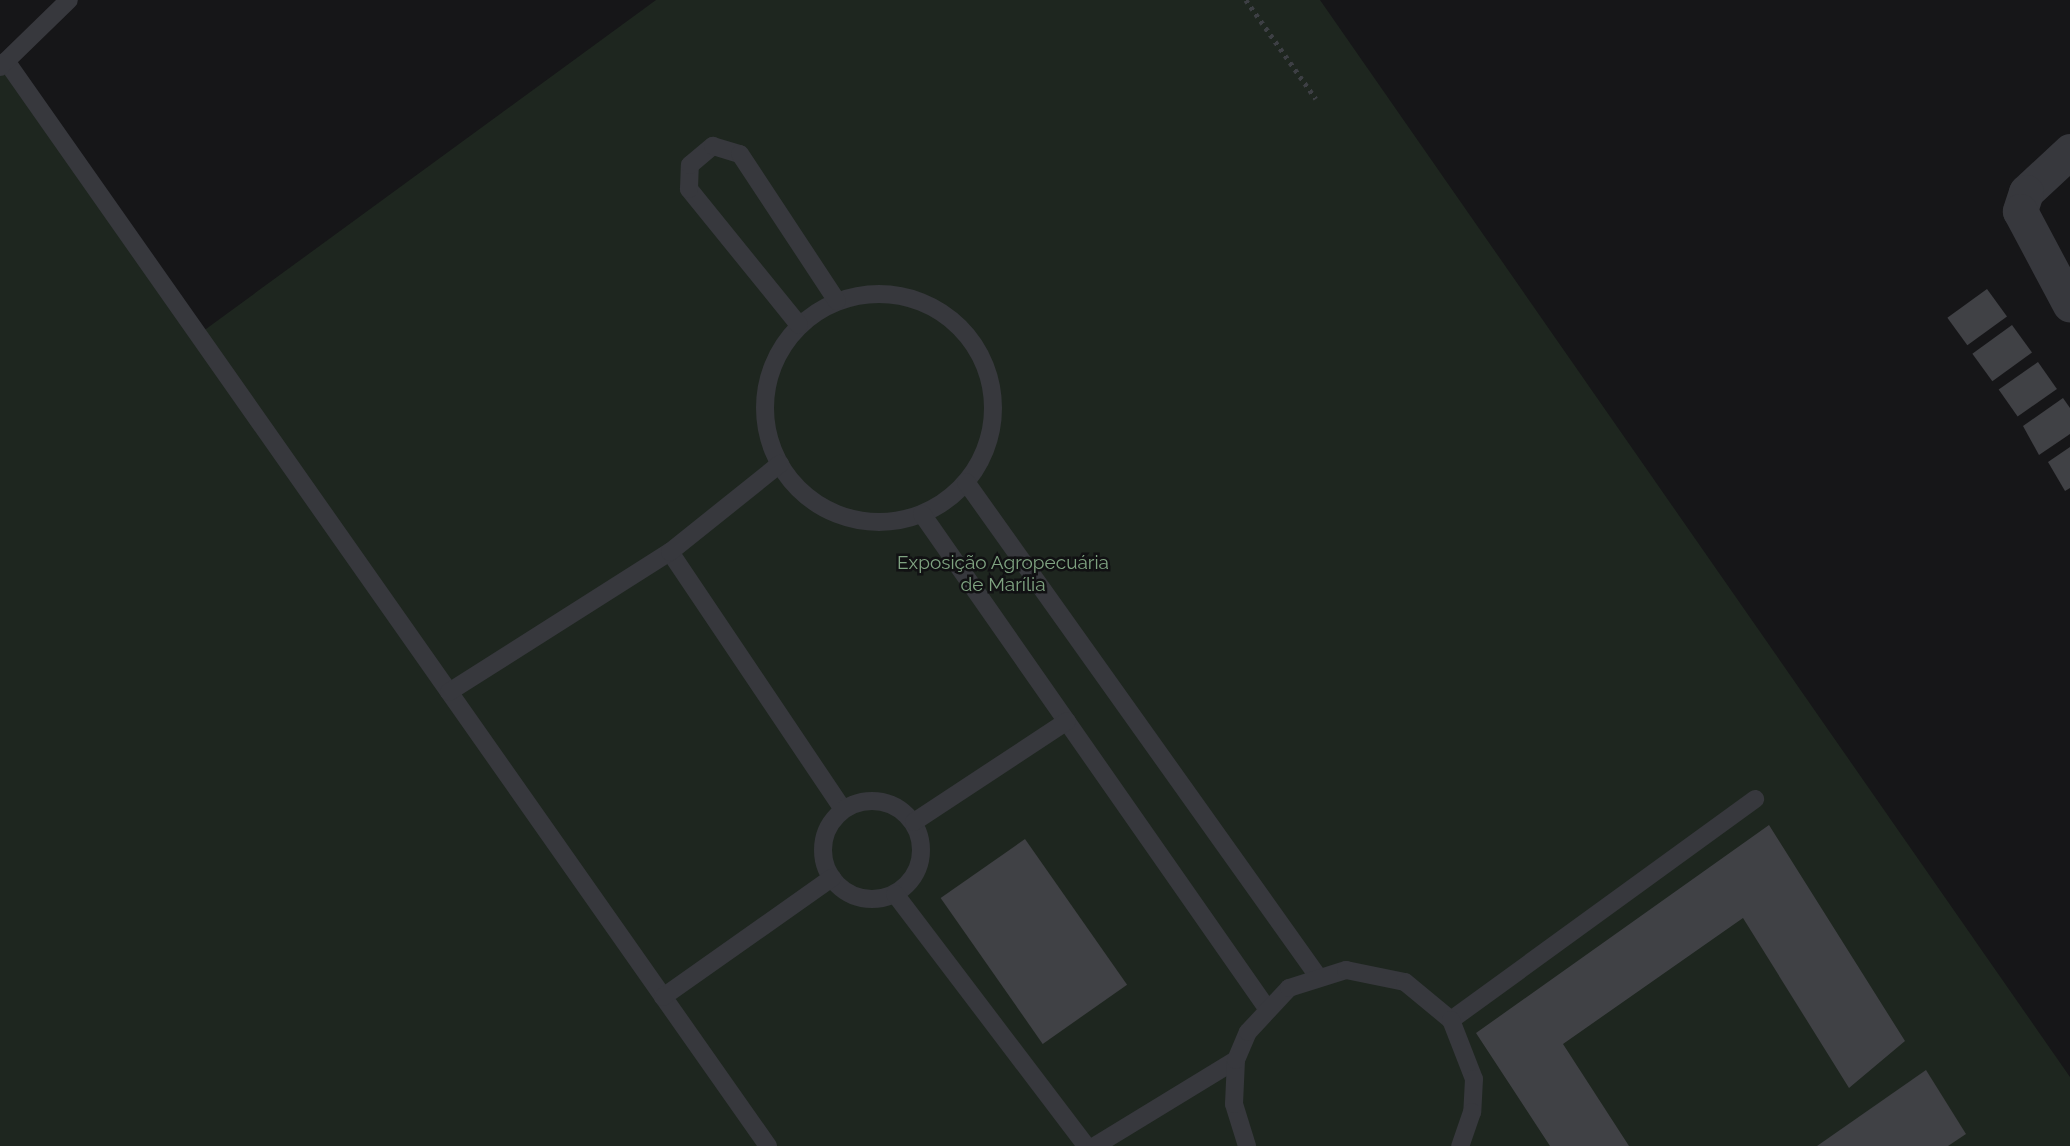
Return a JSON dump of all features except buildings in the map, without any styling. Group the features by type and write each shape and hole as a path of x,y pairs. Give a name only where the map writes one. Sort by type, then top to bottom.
{"street":[{"path":"2070,151 2026,192 2020,211 2070,305"}],"lane":[{"path":"69,0 3,64 768,1146"},
{"path":"799,325 688,189 690,165 713,146 740,154 837,301"},
{"path":"880,293 922,302 958,326 984,360 992,413 988,445 967,482 922,514 890,522 827,509 780,464 766,429 765,391 777,356 799,325 837,301 880,293"},
{"path":"449,692 670,552 780,464"},
{"path":"967,482 1317,975"},
{"path":"922,514 1266,1007"},
{"path":"670,552 843,809"},
{"path":"914,822 1067,721"},
{"path":"1451,1020 1755,799"},
{"path":"873,800 896,807 914,822 921,846 918,870 895,894 861,898 832,878 822,849 843,809 873,800"},
{"path":"663,997 832,878"},
{"path":"895,894 1086,1146"},
{"path":"1247,1146 1234,1104 1237,1060 1266,1007 1317,975 1376,972 1422,992 1451,1020 1474,1079 1472,1112 1460,1146"},
{"path":"1095,1146 1237,1060"}],"path":[{"path":"1246,0 1316,99"}],"green space":[{"name":"Exposição Agropecuária de Marília","path":"656,0 1320,0 2070,1077 2070,1146 0,1146 0,66 195,337"}]}
